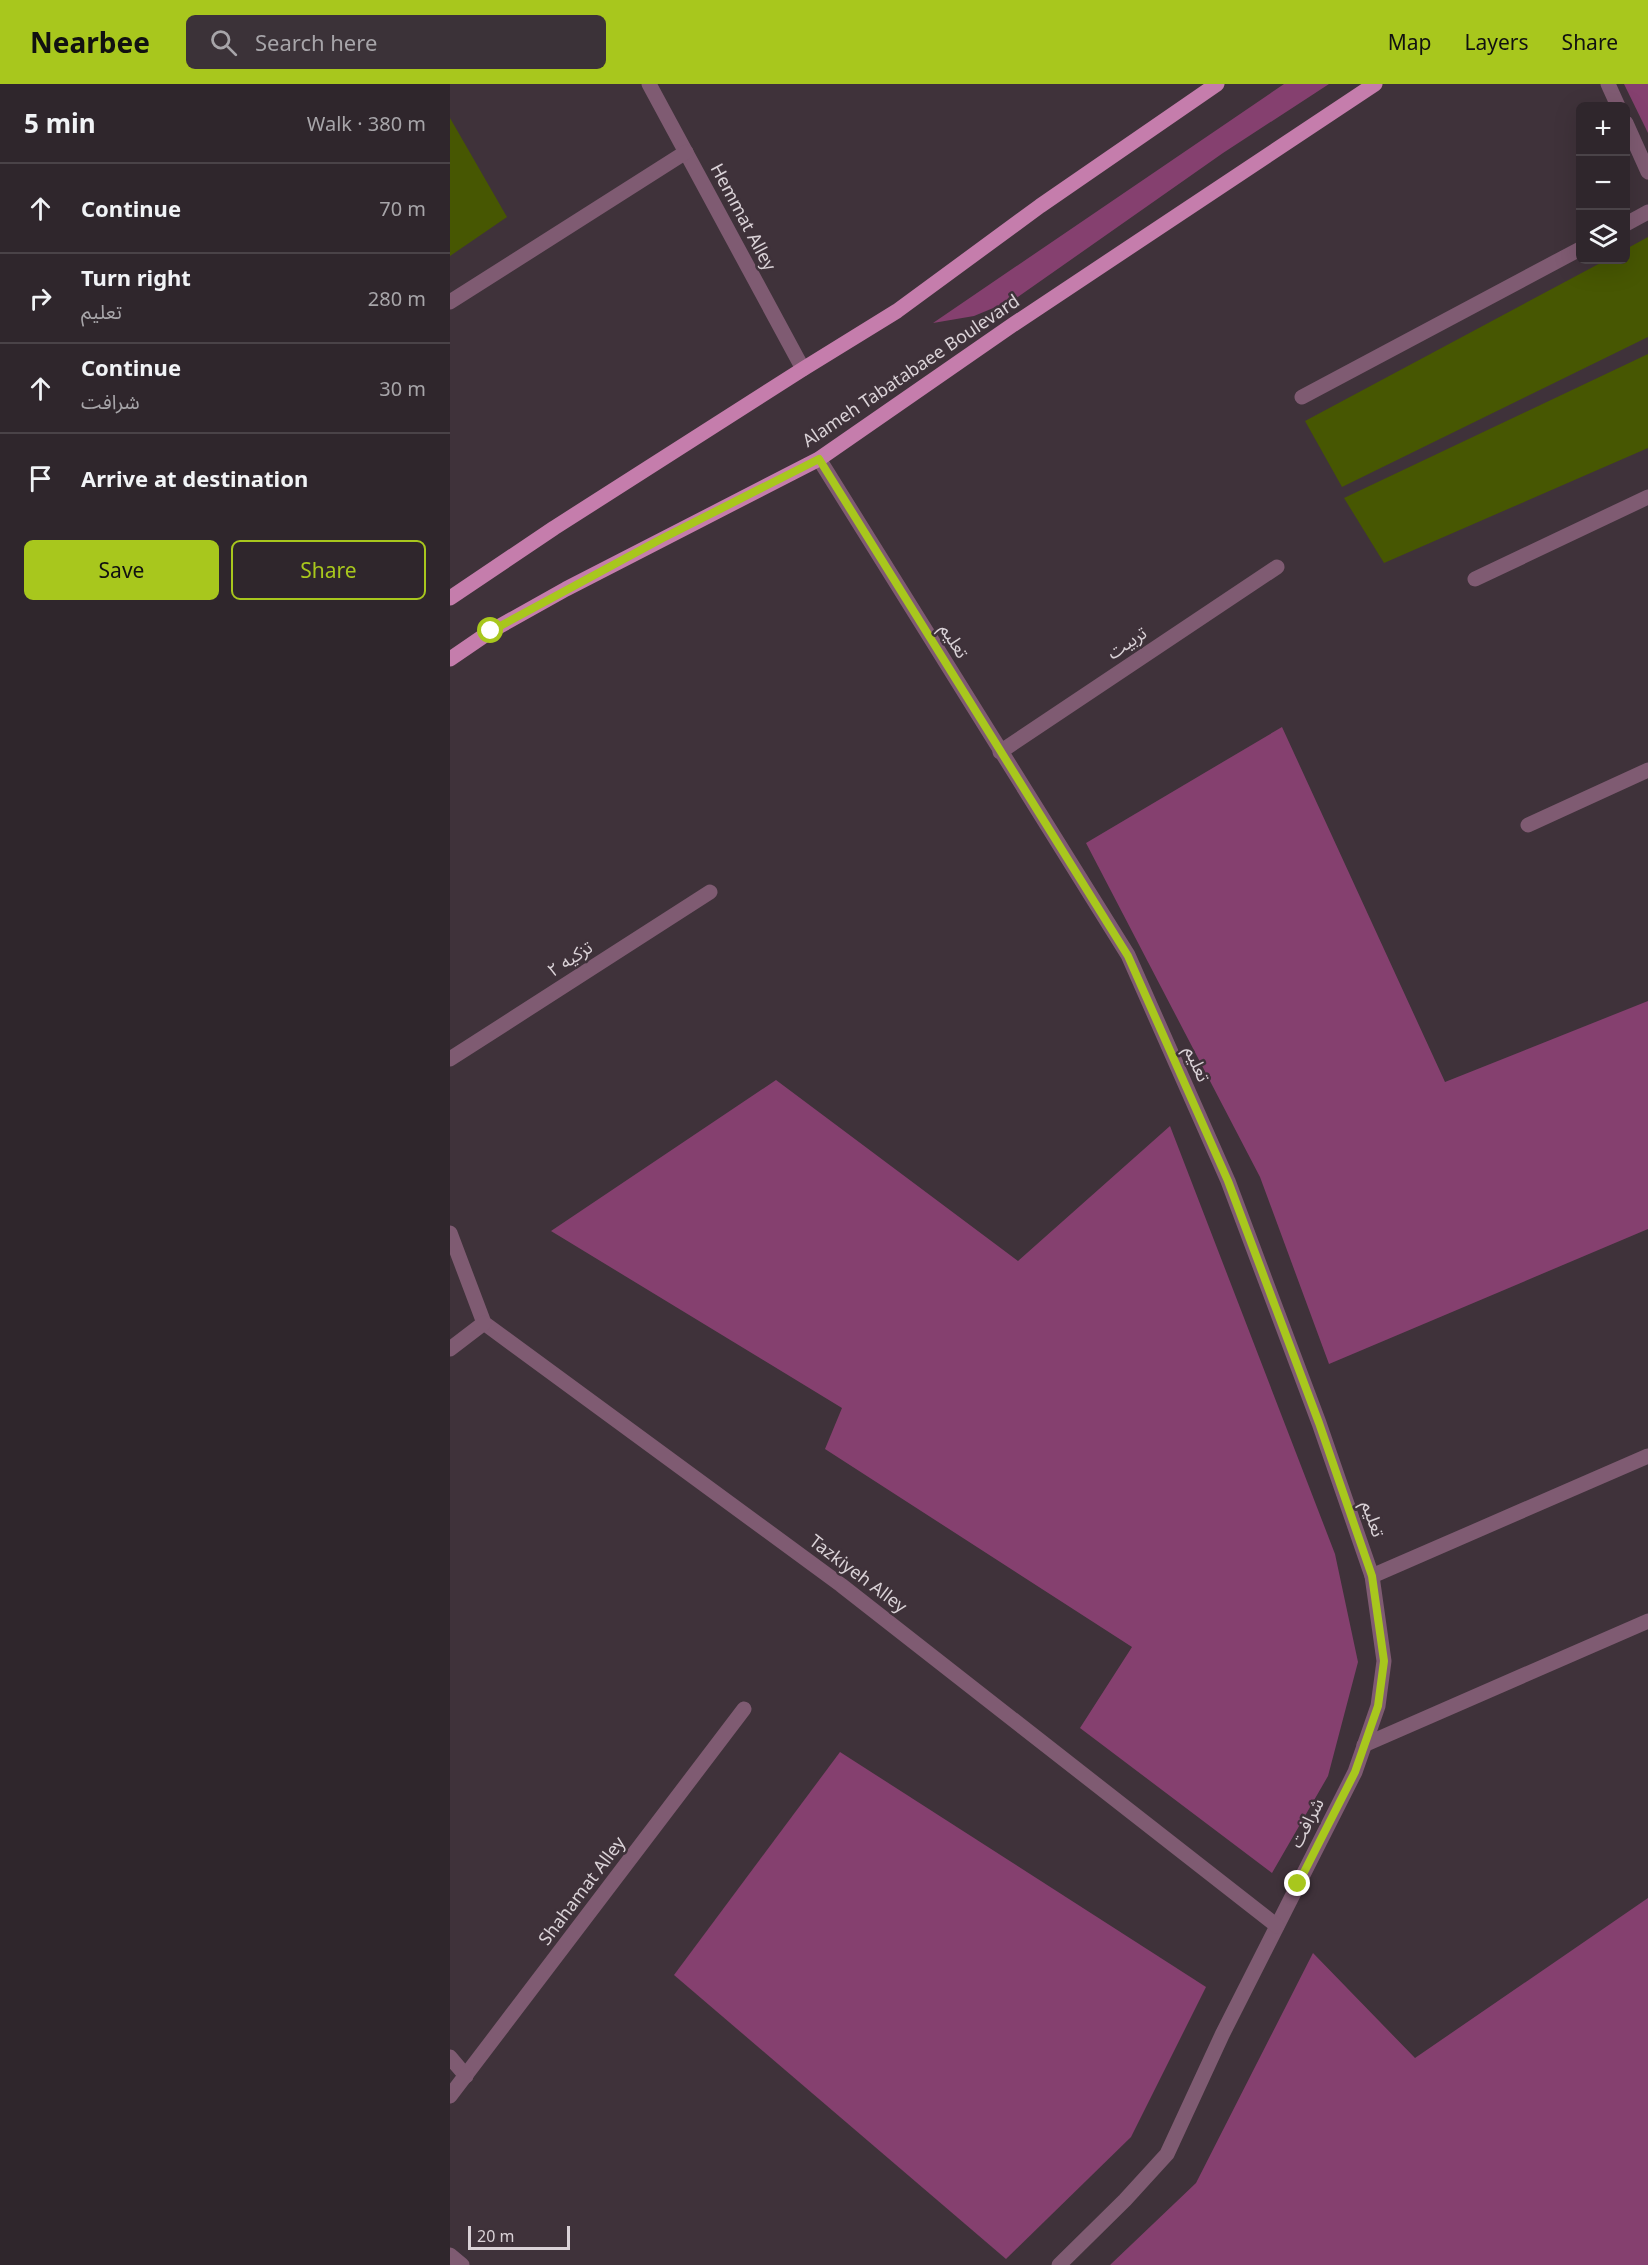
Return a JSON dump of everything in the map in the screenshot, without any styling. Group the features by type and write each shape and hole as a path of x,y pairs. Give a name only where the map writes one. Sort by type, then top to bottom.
{"main road":[{"path":"450,598 554,528 897,311 1040,206 1217,84"},
{"name":"Alameh Tabatabaee Boulevard","path":"450,658 491,631 566,589 819,459 1014,324 1375,84"}],"street":[{"name":"Hemmat Alley","path":"649,84 803,369"},
{"path":"1608,84 1616,102"},
{"path":"1630,132 1648,172"},
{"path":"450,302 686,152"},
{"path":"1630,222 1648,212"},
{"path":"1302,397 1576,252"},
{"name":"تعلیم","path":"819,459 999,752 1128,956 1228,1181 1319,1423 1372,1576 1384,1661 1378,1706 1364,1745"},
{"path":"1475,579 1648,497"},
{"name":"تربیت","path":"999,752 1276,567"},
{"path":"1528,825 1648,770"},
{"name":"تزکیه ۲","path":"450,1059 710,892"},
{"path":"450,1233 484,1323 450,1349"},
{"name":"Tazkiyeh Alley","path":"484,1323 842,1584 1277,1926"},
{"path":"1372,1576 1648,1456"},
{"path":"1364,1745 1648,1621"},
{"name":"Shahamat Alley","path":"450,2096 744,1709"},
{"name":"شرافت","path":"1059,2265 1125,2200 1167,2154 1222,2036 1355,1772 1364,1745"},
{"path":"450,2057 466,2076"},
{"path":"450,2255 462,2265"}],"shaded area":[{"path":"1284,84 1329,84 1223,153 1015,299 974,316 933,323"},
{"path":"1624,84 1648,84 1648,133"},
{"path":"1282,727 1445,1082 1648,1001 1648,1229 1329,1364 1260,1177 1086,843"},
{"path":"776,1080 1018,1261 1170,1126 1335,1554 1358,1662 1328,1776 1272,1873 1080,1728 1132,1647 825,1449 842,1408 551,1231"},
{"path":"840,1752 1206,1987 1131,2137 1006,2259 674,1975"},
{"path":"1648,1898 1648,2265 1110,2265 1196,2183 1313,1953 1415,2058"}],"building":[{"path":"450,118 507,217 450,256"},
{"path":"1648,237 1648,337 1342,487 1305,421 1599,264 1630,264 1630,247"},
{"path":"1648,354 1648,448 1384,563 1344,498"}],"route":[{"path":"491,631 661,539 819,459 999,752 1128,956 1228,1181 1319,1423 1372,1576 1384,1661 1378,1706 1355,1772 1298,1884"}]}
